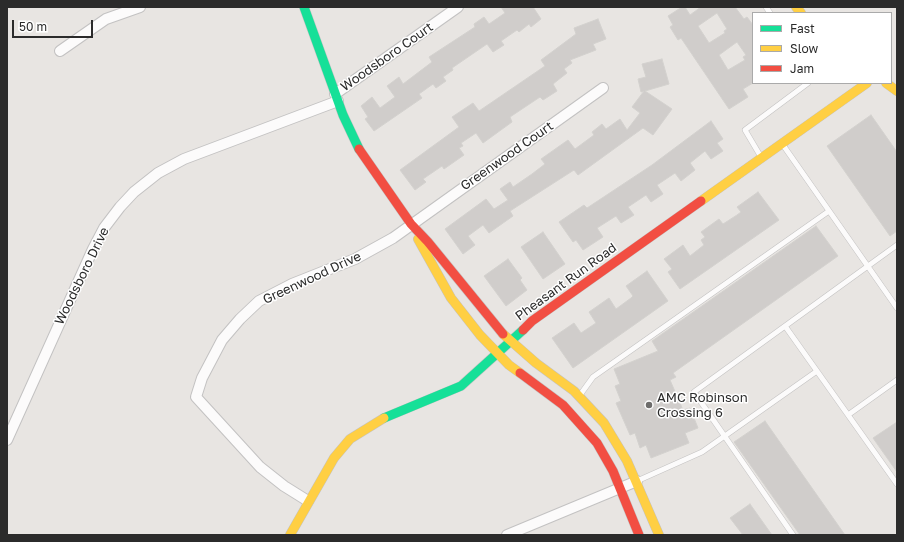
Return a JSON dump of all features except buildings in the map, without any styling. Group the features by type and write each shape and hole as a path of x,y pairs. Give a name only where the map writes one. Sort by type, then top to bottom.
{"street":[{"path":"60,51 106,20 140,7"},
{"path":"304,7 336,98 359,150 411,224 428,242 500,331 536,363 579,396 604,423 616,440 637,481 659,535"},
{"name":"Woodsboro Court","path":"336,98 458,7"},
{"name":"Pheasant Run Road","path":"290,535 308,501 334,458 350,439 386,417 461,386 532,321 866,84"},
{"path":"887,84 897,91"},
{"name":"Greenwood Court","path":"411,224 603,88"},
{"name":"Woodsboro Drive","path":"7,440 88,258 104,228 130,197 158,173 184,159 336,98"},
{"path":"411,224 422,247 451,298 480,335 509,365 563,405 576,418 604,455 621,488 639,535"},
{"name":"Greenwood Drive","path":"308,501 284,486 260,467 196,397 202,378 222,340 240,318 260,301 292,284 355,259 393,238 411,224"},
{"path":"507,535 637,481"}],"lane":[{"path":"762,157 744,130 807,84"},
{"path":"782,143 897,308"},
{"path":"579,396 593,377 829,211"},
{"path":"793,535 694,392 897,245"},
{"path":"785,326 897,484"},
{"path":"637,481 702,452 817,371"},
{"path":"848,415 897,380"}],"traffic: fast":[{"path":"304,7 343,115 359,149"},
{"path":"384,418 461,386 523,330"}],"traffic: slow":[{"path":"796,7 800,12"},
{"path":"701,201 866,84"},
{"path":"887,84 897,91"},
{"path":"418,239 451,298 480,335 509,365 520,373"},
{"path":"503,334 536,363 574,391 604,423 627,461 659,535"},
{"path":"290,535 334,458 350,439 384,418"}],"traffic: jam":[{"path":"359,149 411,224 428,242 503,334"},
{"path":"523,330 532,321 701,201"},
{"path":"520,373 563,405 597,443 613,471 639,535"}],"place":[{"name":"AMC Robinson Crossing 6","path":"649,405"}]}
